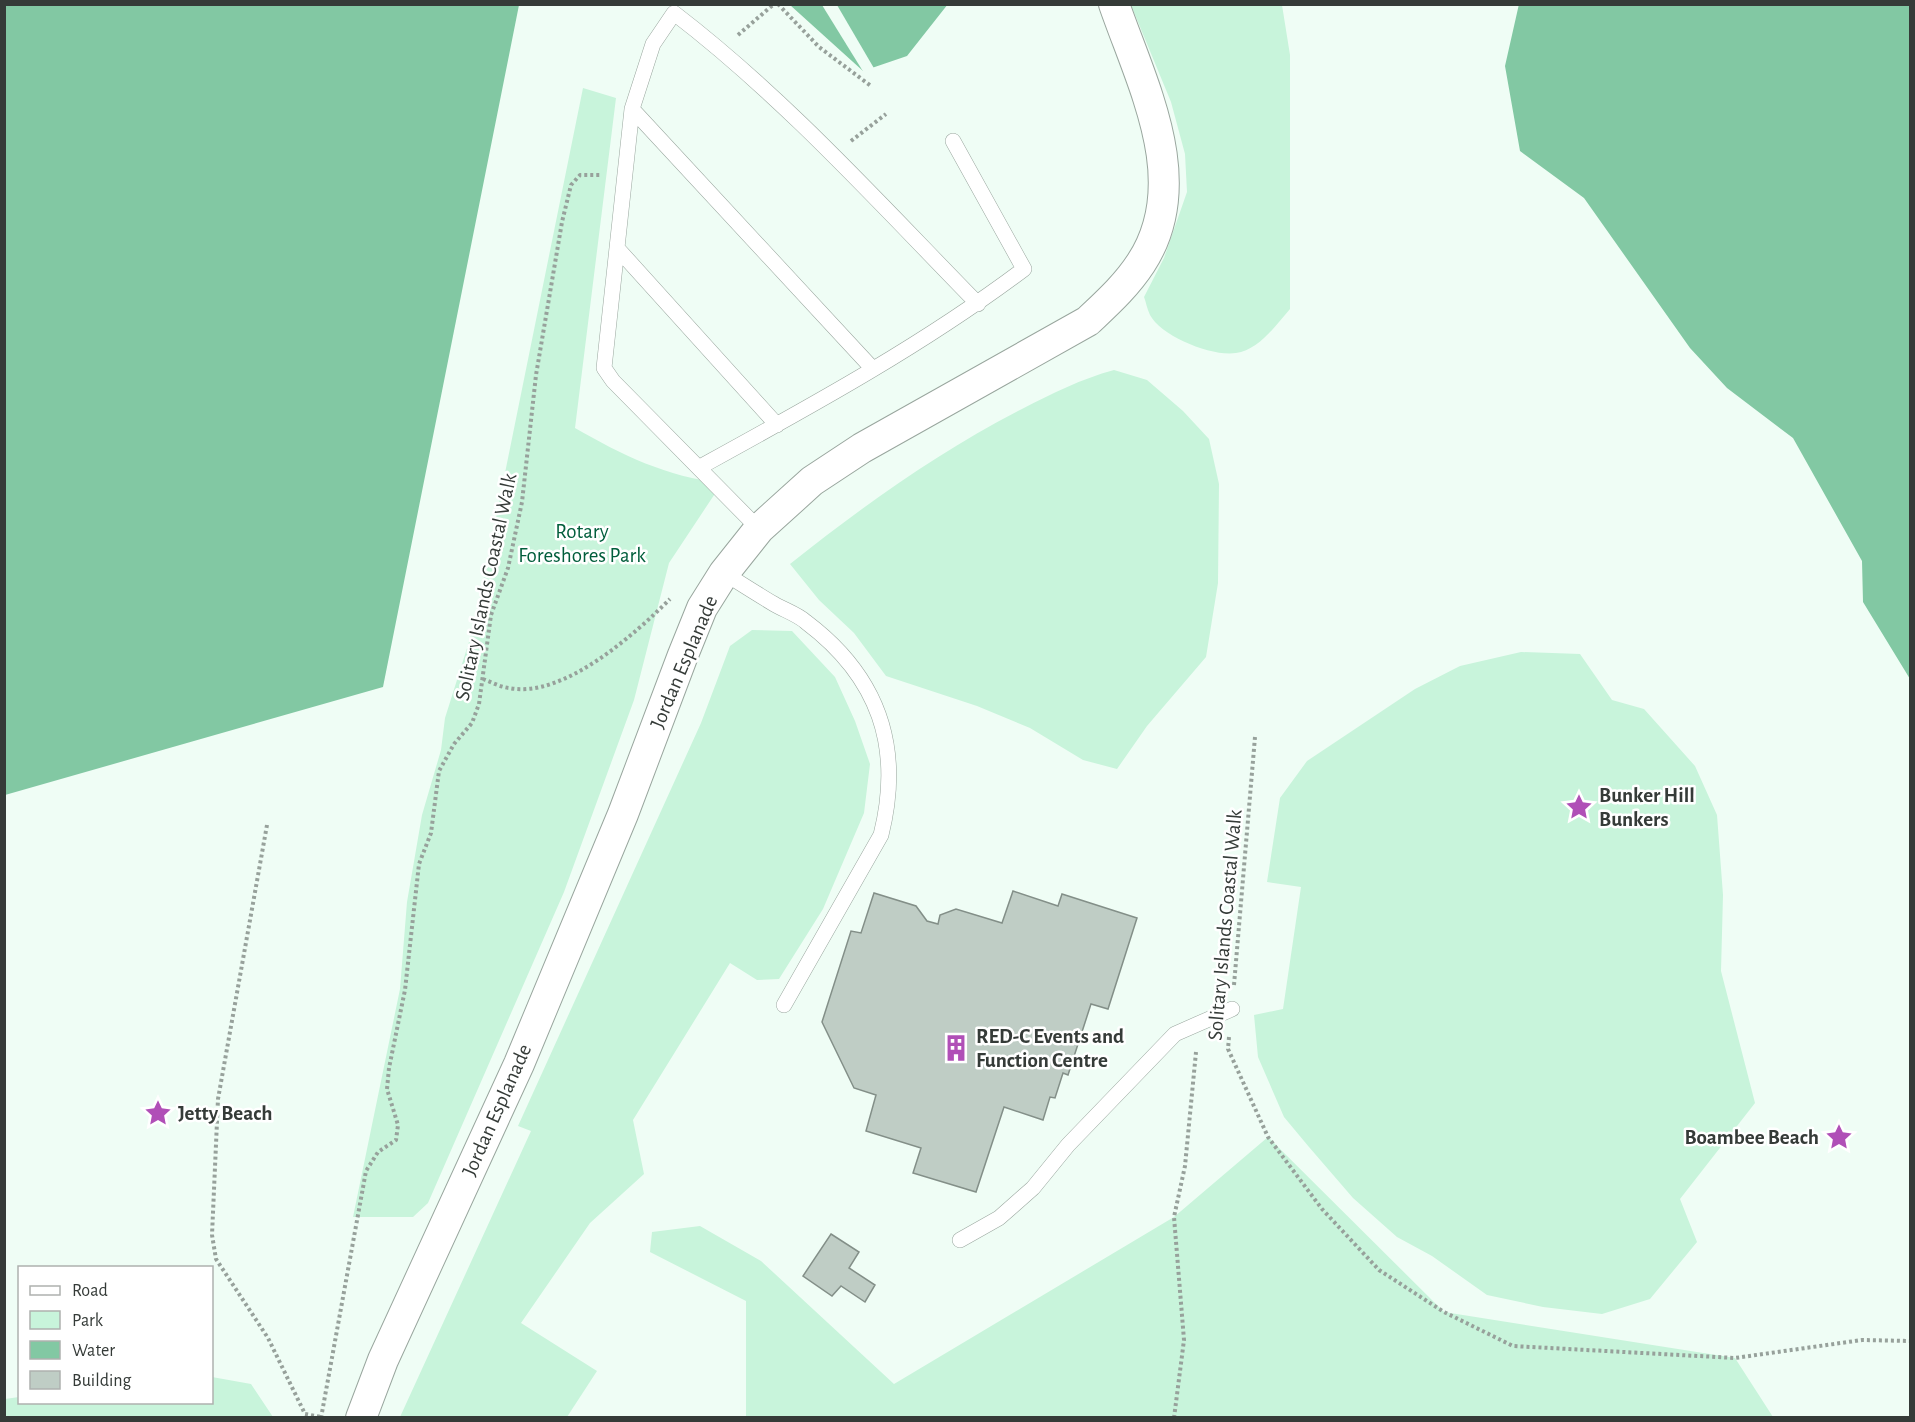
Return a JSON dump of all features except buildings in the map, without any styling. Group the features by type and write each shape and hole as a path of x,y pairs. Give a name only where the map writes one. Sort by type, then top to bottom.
{"street":[{"name":"Jordan Esplanade","path":"361,1418 383,1360 524,1053 623,814 682,655 702,608 724,573 759,529 812,481 862,448 1088,321 1118,293 1143,261 1158,224 1163,203 1164,160 1159,135 1113,4"}],"lane":[{"path":"759,529 700,466 613,381 604,368 632,109 652,44 674,13 721,49 832,154 978,304"},
{"path":"632,109 872,368"},
{"path":"700,466 777,425 978,304 1024,269 953,141"},
{"path":"617,249 777,425"},
{"path":"724,573 805,621 851,665 878,707 890,757 888,807 881,835 784,1005"},
{"path":"960,1240 999,1218 1033,1188 1068,1145 1175,1034 1232,1009"}],"path":[{"path":"749,26 776,4 819,47 871,86"},
{"path":"855,138 886,114"},
{"name":"Solitary Islands Coastal Walk","path":"321,1417 366,1171 378,1152 396,1140 398,1125 387,1089 405,990 419,864 431,833 440,771 454,744 472,723 479,704 491,615 508,568 522,502 536,375 562,222 572,185 579,175 624,176"},
{"name":"Solitary Islands Coastal Walk","path":"1255,737 1245,880 1228,1049 1268,1137 1323,1209 1379,1270 1444,1312 1513,1346 1735,1358 1862,1340 1911,1341"},
{"path":"267,825 218,1099 212,1235 216,1259 268,1338 305,1414 321,1417"},
{"path":"1173,1418 1184,1340 1174,1217 1185,1166 1199,1023"}],"green space":[{"path":"1131,5 1282,5 1290,55 1290,309 1260,342 1244,351 1214,352 1188,343 1156,323 1148,310 1144,297 1164,258 1187,192 1185,154 1171,102"},
{"name":"Rotary Foreshores Park","path":"583,88 616,98 575,428 610,447 664,470 682,476 722,483 669,563 634,700 564,892 428,1203 413,1217 353,1217 400,989 407,902 422,815 441,750 445,718 474,626"},
{"path":"1114,370 1147,380 1183,411 1209,439 1219,484 1218,583 1206,657 1147,726 1117,769 1083,760 1030,728 977,706 886,676 854,633 819,600 790,564 873,501 961,443 1056,392"},
{"path":"752,630 792,631 835,677 855,721 870,764 864,813 823,909 779,979 757,980 730,963 633,1120 644,1174 590,1223 521,1323 597,1371 567,1417 400,1417 531,1131 518,1126 701,723 730,646"},
{"path":"1521,652 1580,654 1612,700 1644,709 1695,766 1717,815 1723,895 1721,971 1755,1103 1680,1199 1697,1242 1650,1299 1602,1314 1543,1307 1487,1295 1432,1256 1397,1237 1353,1198 1284,1117 1258,1057 1254,1015 1283,1009 1301,887 1267,882 1280,798 1307,761 1415,689 1460,666"},
{"path":"1268,1137 1444,1312 1735,1358 1773,1417 746,1417 746,1301 650,1252 652,1232 700,1226 761,1261 894,1384 1174,1217"},
{"path":"213,1377 251,1384 273,1417 5,1417 5,1399 18,1397 18,1404 213,1404"}],"water":[{"path":"5,4 519,5 383,687 5,795"},
{"path":"948,4 907,56 863,71 790,5"},
{"path":"1519,4 1910,5 1910,679 1863,602 1862,561 1793,438 1727,388 1690,348 1584,198 1520,151 1505,66"}],"pier":[{"path":"822,5 837,5 875,70 864,73"}],"place":[{"name":"Bunker Hill Bunkers","path":"1579,807"},
{"name":"RED-C Events and Function Centre","path":"956,1048"},
{"name":"Jetty Beach","path":"158,1113"},
{"name":"Boambee Beach","path":"1839,1137"}]}
